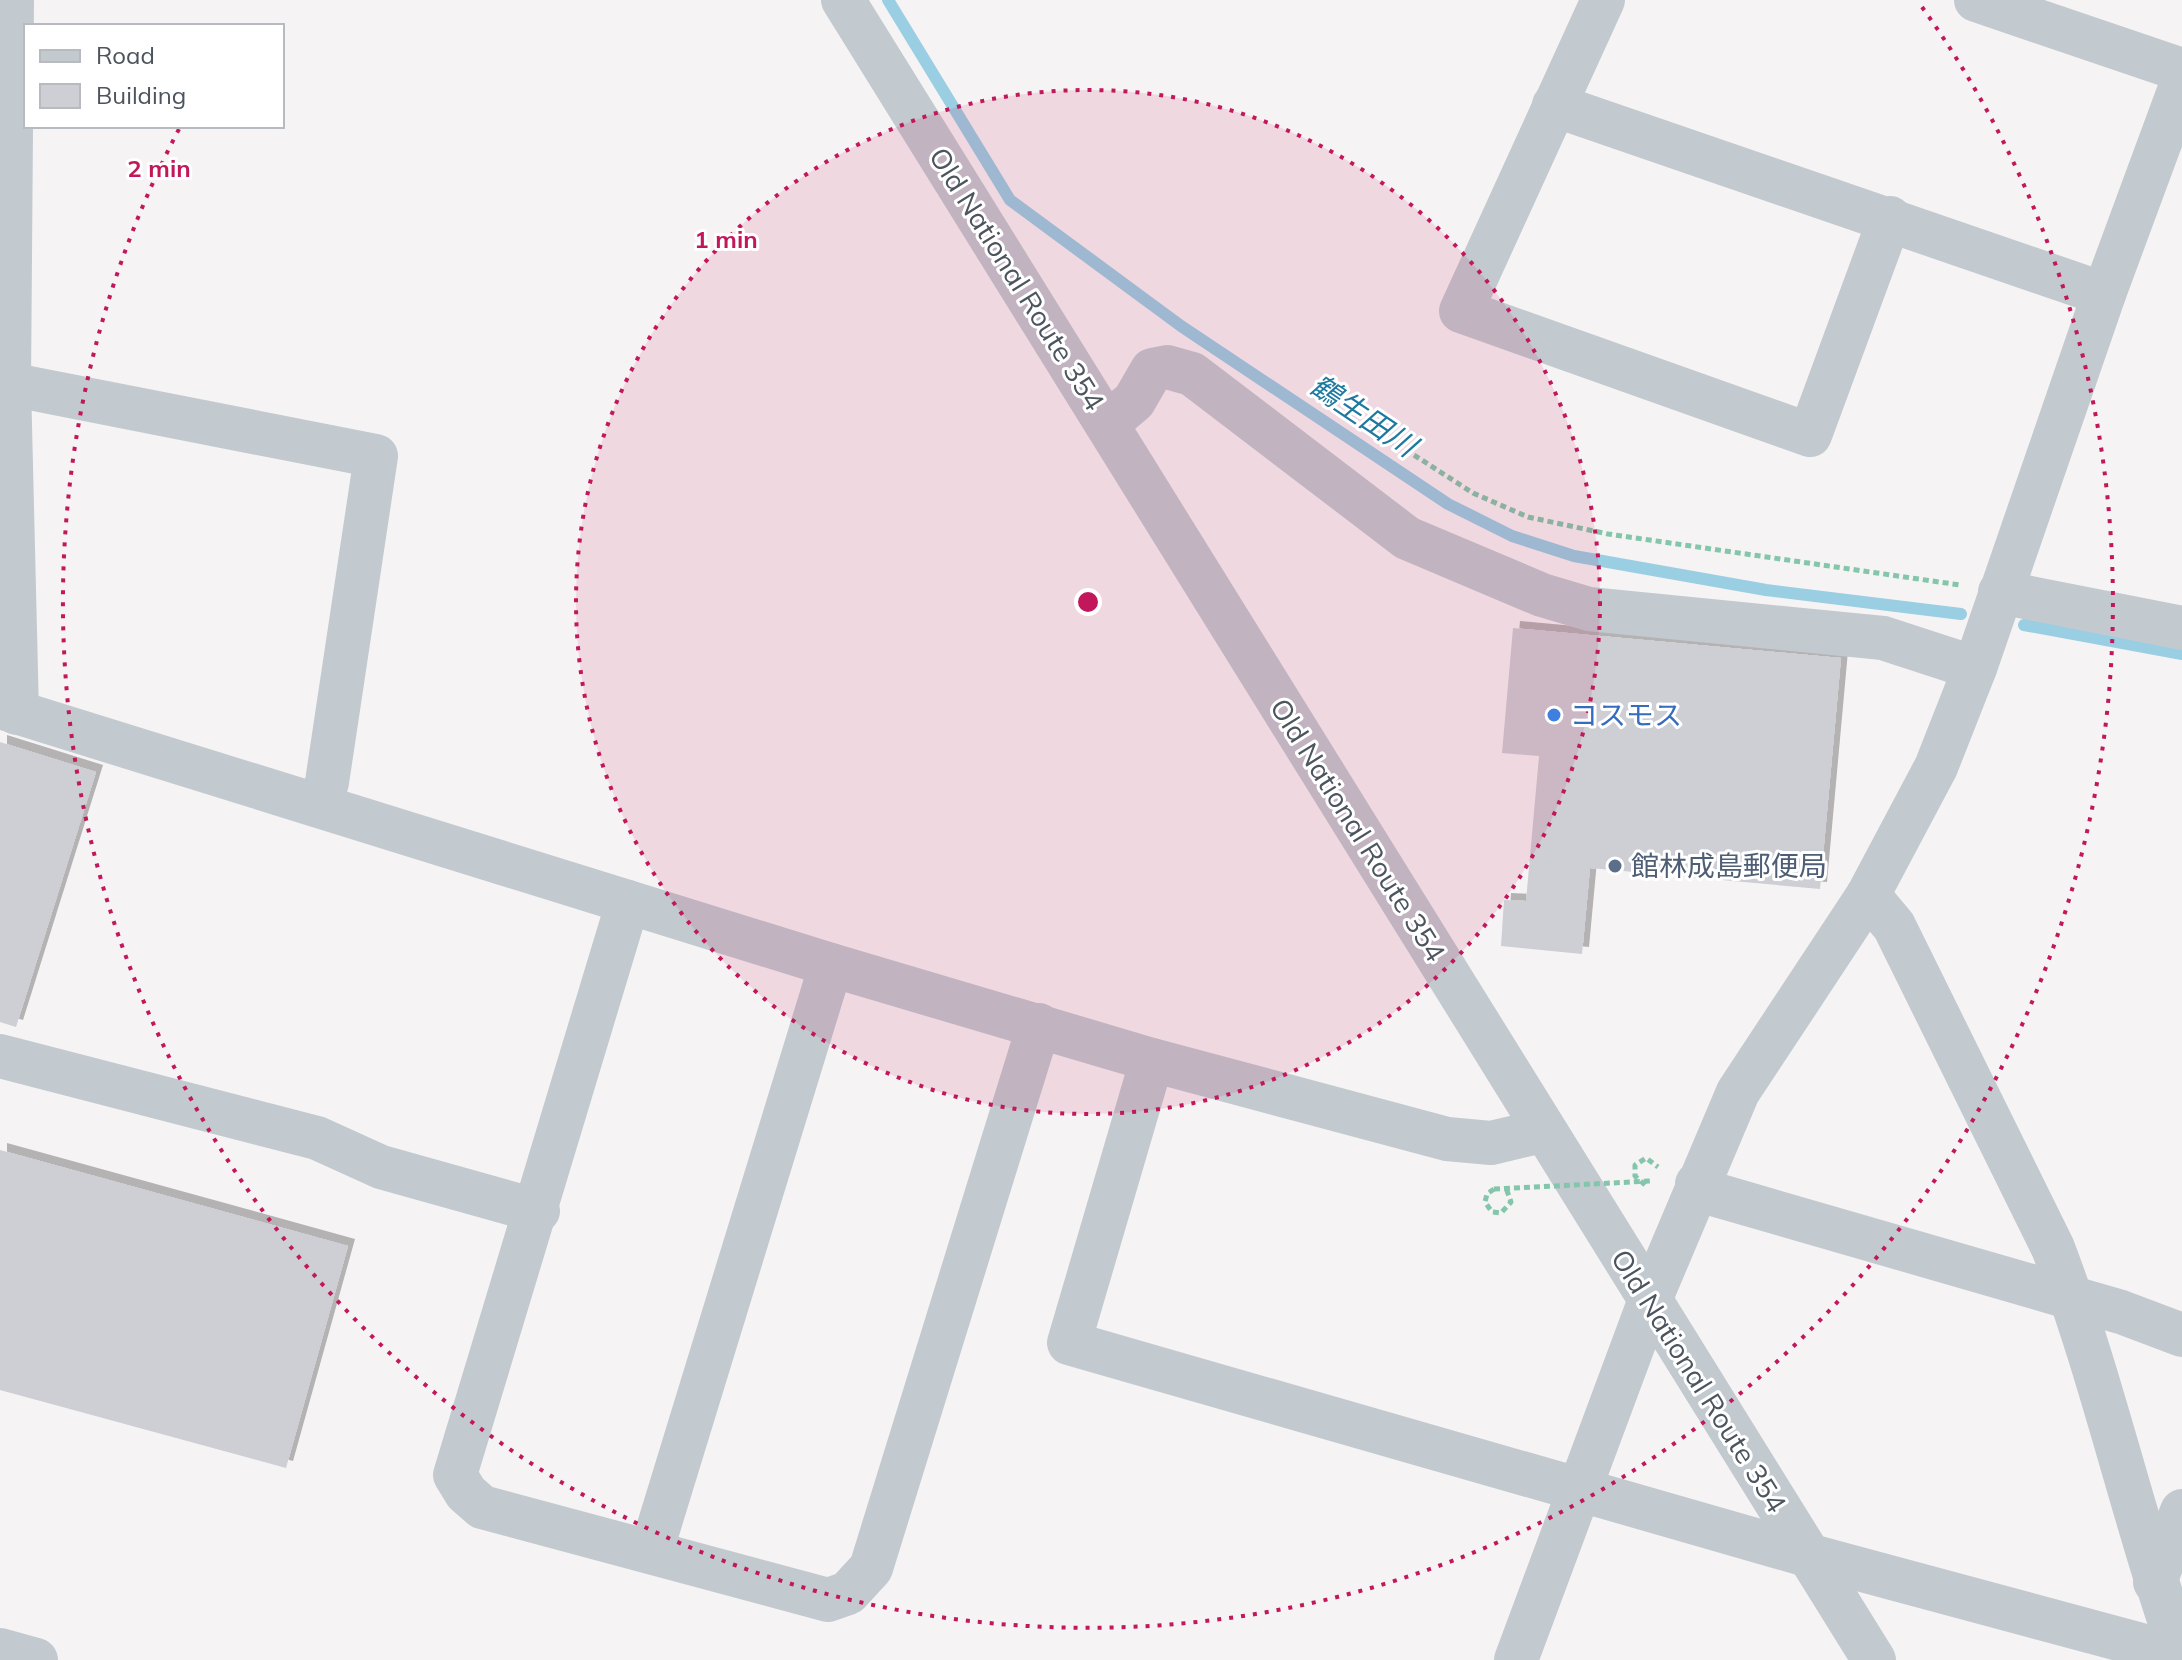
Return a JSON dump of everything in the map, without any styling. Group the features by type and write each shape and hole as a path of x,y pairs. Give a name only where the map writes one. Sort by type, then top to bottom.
{"street":[{"path":"12,0 8,710 831,965 1152,1060 1447,1139 1491,1143 1542,1131"},
{"name":"Old National Route 354","path":"843,0 1108,423 1542,1131 1874,1660"},
{"path":"1603,0 1461,311 1810,435 1890,218"},
{"path":"1976,0 2182,70"},
{"path":"1516,1660 1650,1300 1738,1092 1868,895 1936,767 1975,668 2104,294 2182,83"},
{"path":"1554,105 2104,294"},
{"path":"1108,423 1134,401 1152,370 1167,367 1192,374 1407,538 1542,595 1589,609 1883,638 1975,668"},
{"path":"9,384 376,456 327,782 320,806"},
{"path":"2000,592 2182,628"},
{"path":"1868,895 1894,926 2053,1248 2072,1298 2155,1582 2182,1656"},
{"path":"628,902 538,1211 455,1475 466,1493 482,1507 828,1600 848,1593 871,1568 1039,1025"},
{"path":"651,1552 831,965"},
{"path":"0,1056 317,1138 381,1167 538,1211"},
{"path":"1152,1060 1069,1343 1807,1555 2182,1656"},
{"path":"1697,1184 1713,1194 2072,1298 2182,1335"},
{"path":"2155,1582 2182,1511"},
{"path":"0,1650 36,1660"}],"path":[{"path":"1372,428 1473,493 1528,517 1608,534 2000,592"},
{"path":"1506,1188 1511,1202 1501,1213 1492,1212 1486,1206 1487,1194 1494,1189 1648,1183 1659,1172 1657,1164 1650,1159 1638,1161 1634,1168 1635,1176 1648,1183"}],"building":[{"path":"1513,628 1841,658 1820,889 1590,868 1582,954 1501,946 1504,900 1526,901 1539,756 1502,753"},
{"path":"0,742 96,772 16,1027 0,1022"},
{"path":"0,1150 348,1246 286,1468 0,1390"}],"waterway":[{"name":"鶴生田川","path":"888,0 1010,200 1181,326 1448,504 1512,536 1574,556 1766,590 1961,614"},
{"name":"鶴生田川","path":"2024,625 2182,654"}],"place":[{"name":"コスモス","path":"1554,715"},
{"name":"館林成島郵便局","path":"1615,866"}]}
